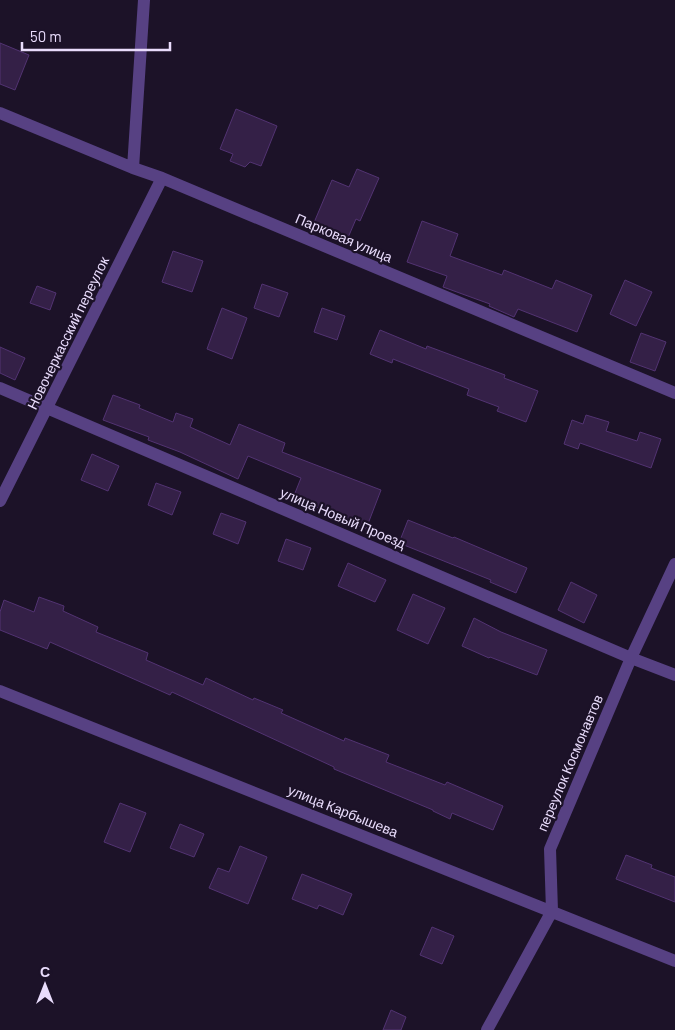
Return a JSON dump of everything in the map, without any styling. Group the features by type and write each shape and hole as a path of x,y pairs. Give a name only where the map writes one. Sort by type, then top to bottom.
{"street":[{"path":"134,168 144,0"},
{"name":"Парковая улица","path":"0,113 162,178 675,394"},
{"name":"Новочеркасский переулок","path":"0,501 162,178"},
{"name":"улица Новый Проезд","path":"0,388 675,675"},
{"name":"переулок Космонавтов","path":"552,911 550,849 632,658 675,564"},
{"name":"улица Карбышева","path":"0,690 675,961"},
{"path":"487,1030 552,911"}],"building":[{"path":"0,43 29,55 15,90 0,84"},
{"path":"236,109 277,126 261,166 250,162 245,167 230,161 233,154 220,149"},
{"path":"357,169 379,178 360,221 356,219 347,240 313,225 332,180 349,187"},
{"path":"422,221 458,234 450,256 502,275 504,270 552,289 556,280 592,295 577,332 518,309 514,317 489,306 490,304 443,287 447,276 407,262"},
{"path":"173,251 203,261 192,292 162,282"},
{"path":"625,280 652,292 636,326 610,314"},
{"path":"262,284 288,293 279,317 254,308"},
{"path":"37,286 56,293 50,310 30,303"},
{"path":"222,308 247,318 232,359 207,349"},
{"path":"322,308 345,316 337,340 314,332"},
{"path":"380,330 426,349 427,346 505,375 504,378 538,391 526,422 497,411 499,407 467,395 469,389 393,359 392,363 370,354"},
{"path":"641,333 666,342 655,371 630,362"},
{"path":"0,347 25,358 15,380 0,373"},
{"path":"113,395 140,405 139,408 173,422 176,413 193,419 190,427 230,445 239,424 285,443 282,452 381,490 366,529 344,520 345,518 293,498 301,478 248,456 238,479 180,452 148,440 149,437 103,420"},
{"path":"586,415 609,422 606,431 637,441 640,432 661,439 651,468 580,443 578,449 564,444 572,420 583,424"},
{"path":"92,454 119,466 108,491 81,480"},
{"path":"156,483 181,492 172,515 148,505"},
{"path":"221,513 246,522 238,544 213,534"},
{"path":"408,520 527,568 516,593 490,582 491,580 399,543"},
{"path":"286,539 311,548 303,570 278,561"},
{"path":"348,563 386,580 375,602 338,586"},
{"path":"571,582 597,595 584,623 558,610"},
{"path":"413,594 445,608 428,644 397,630"},
{"path":"39,597 64,606 63,611 98,627 96,632 148,653 146,660 203,685 206,678 253,700 254,698 283,710 281,713 344,741 345,738 389,755 386,762 445,785 447,782 503,806 493,830 452,813 450,819 433,810 334,769 334,767 172,692 170,695 50,642 47,649 0,630 0,612 4,600 34,612"},
{"path":"474,618 501,632 547,650 537,675 462,646"},
{"path":"120,803 146,813 130,852 104,842"},
{"path":"180,824 204,834 194,857 170,848"},
{"path":"240,846 267,857 248,904 209,888 218,868 229,872"},
{"path":"626,855 652,865 651,868 675,877 675,902 616,879"},
{"path":"302,874 352,894 343,915 319,905 317,909 292,899"},
{"path":"432,927 454,936 442,964 420,955"},
{"path":"391,1010 406,1017 401,1030 383,1030"}]}
